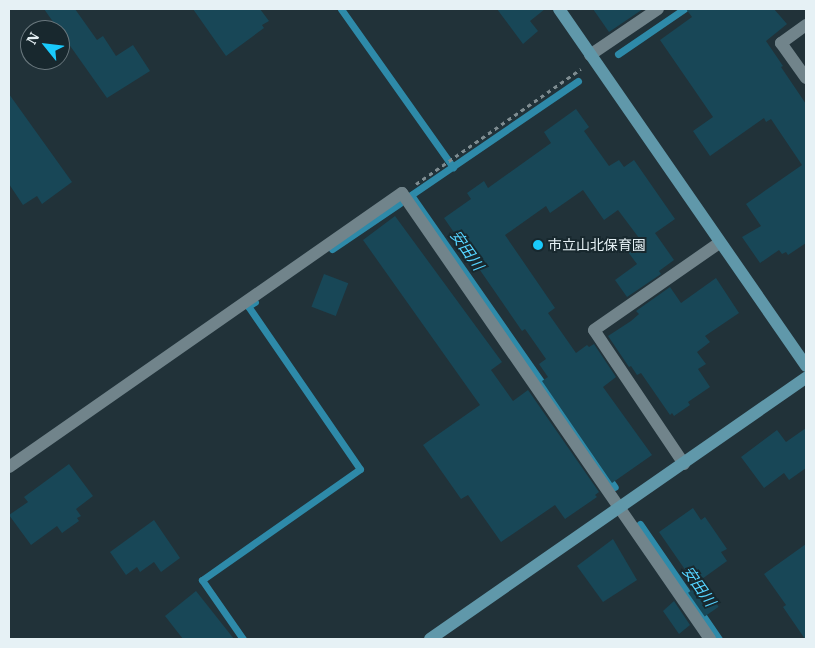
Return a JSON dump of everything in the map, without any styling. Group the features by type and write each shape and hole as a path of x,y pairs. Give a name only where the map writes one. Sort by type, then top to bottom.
{"street":[{"path":"559,9 719,243 806,366"},
{"path":"592,58 658,9"},
{"path":"806,24 781,43 806,78"},
{"path":"9,466 402,194 710,639"},
{"path":"684,464 594,330 719,243"},
{"path":"430,639 806,378"}],"path":[{"path":"402,194 592,58"}],"building":[{"path":"44,9 75,9 97,40 103,36 116,56 133,45 150,71 107,98 70,46 70,20 52,20"},
{"path":"193,9 260,9 269,21 262,25 264,28 226,56"},
{"path":"497,9 545,9 530,21 538,31 523,44"},
{"path":"593,9 643,9 609,32"},
{"path":"686,9 774,9 787,24 766,41 806,104 806,243 788,255 786,252 782,254 779,250 760,263 742,237 761,226 746,204 802,165 771,119 766,122 764,118 710,156 693,131 713,117 660,40 692,17"},
{"path":"9,94 72,182 42,204 37,196 23,205 9,184"},
{"path":"576,109 589,127 584,131 609,166 619,160 624,167 634,160 675,219 655,233 674,260 659,271 661,274 627,297 615,280 637,264 625,248 639,238 618,210 604,220 583,190 550,213 546,206 505,235 555,308 548,313 576,353 587,345 589,347 594,344 616,377 603,387 652,455 612,483 542,381 548,377 539,364 546,359 525,329 522,331 444,218 471,199 467,193 484,181 488,188 551,143 544,132"},
{"path":"395,216 502,362 491,370 513,401 528,390 599,492 595,495 597,497 565,519 555,505 501,542 468,495 461,499 423,445 480,405 363,240"},
{"path":"324,274 348,283 336,316 311,307"},
{"path":"716,278 739,313 705,336 710,342 697,352 706,364 698,369 710,387 688,402 690,405 674,416 672,413 670,415 641,373 637,375 631,366 629,367 608,336 631,321 639,314 636,311 670,287 681,303"},
{"path":"806,428 806,468 789,480 784,473 764,488 741,457 777,430 786,442"},
{"path":"69,464 93,496 76,509 81,516 77,518 79,521 62,533 57,526 31,545 9,515 28,502 24,497"},
{"path":"693,508 701,520 705,517 727,549 721,552 727,561 695,584 659,532"},
{"path":"154,520 180,558 161,572 154,562 140,572 137,567 126,575 110,552"},
{"path":"613,539 637,580 603,602 577,566"},
{"path":"806,544 805,639 783,607 786,605 764,574"},
{"path":"702,583 719,607 705,617 688,593"},
{"path":"196,591 234,639 183,639 165,616"},
{"path":"674,601 690,625 679,634 663,611"}],"waterway":[{"path":"341,9 453,167"},
{"name":"安田川","path":"618,54 684,9"},
{"name":"安田川","path":"578,81 411,195 615,487"},
{"path":"332,249 400,203"},
{"path":"243,639 202,580 360,469 248,306 255,302"},
{"name":"安田川","path":"640,524 719,639"}],"place":[{"name":"市立山北保育園","path":"538,245"}]}
